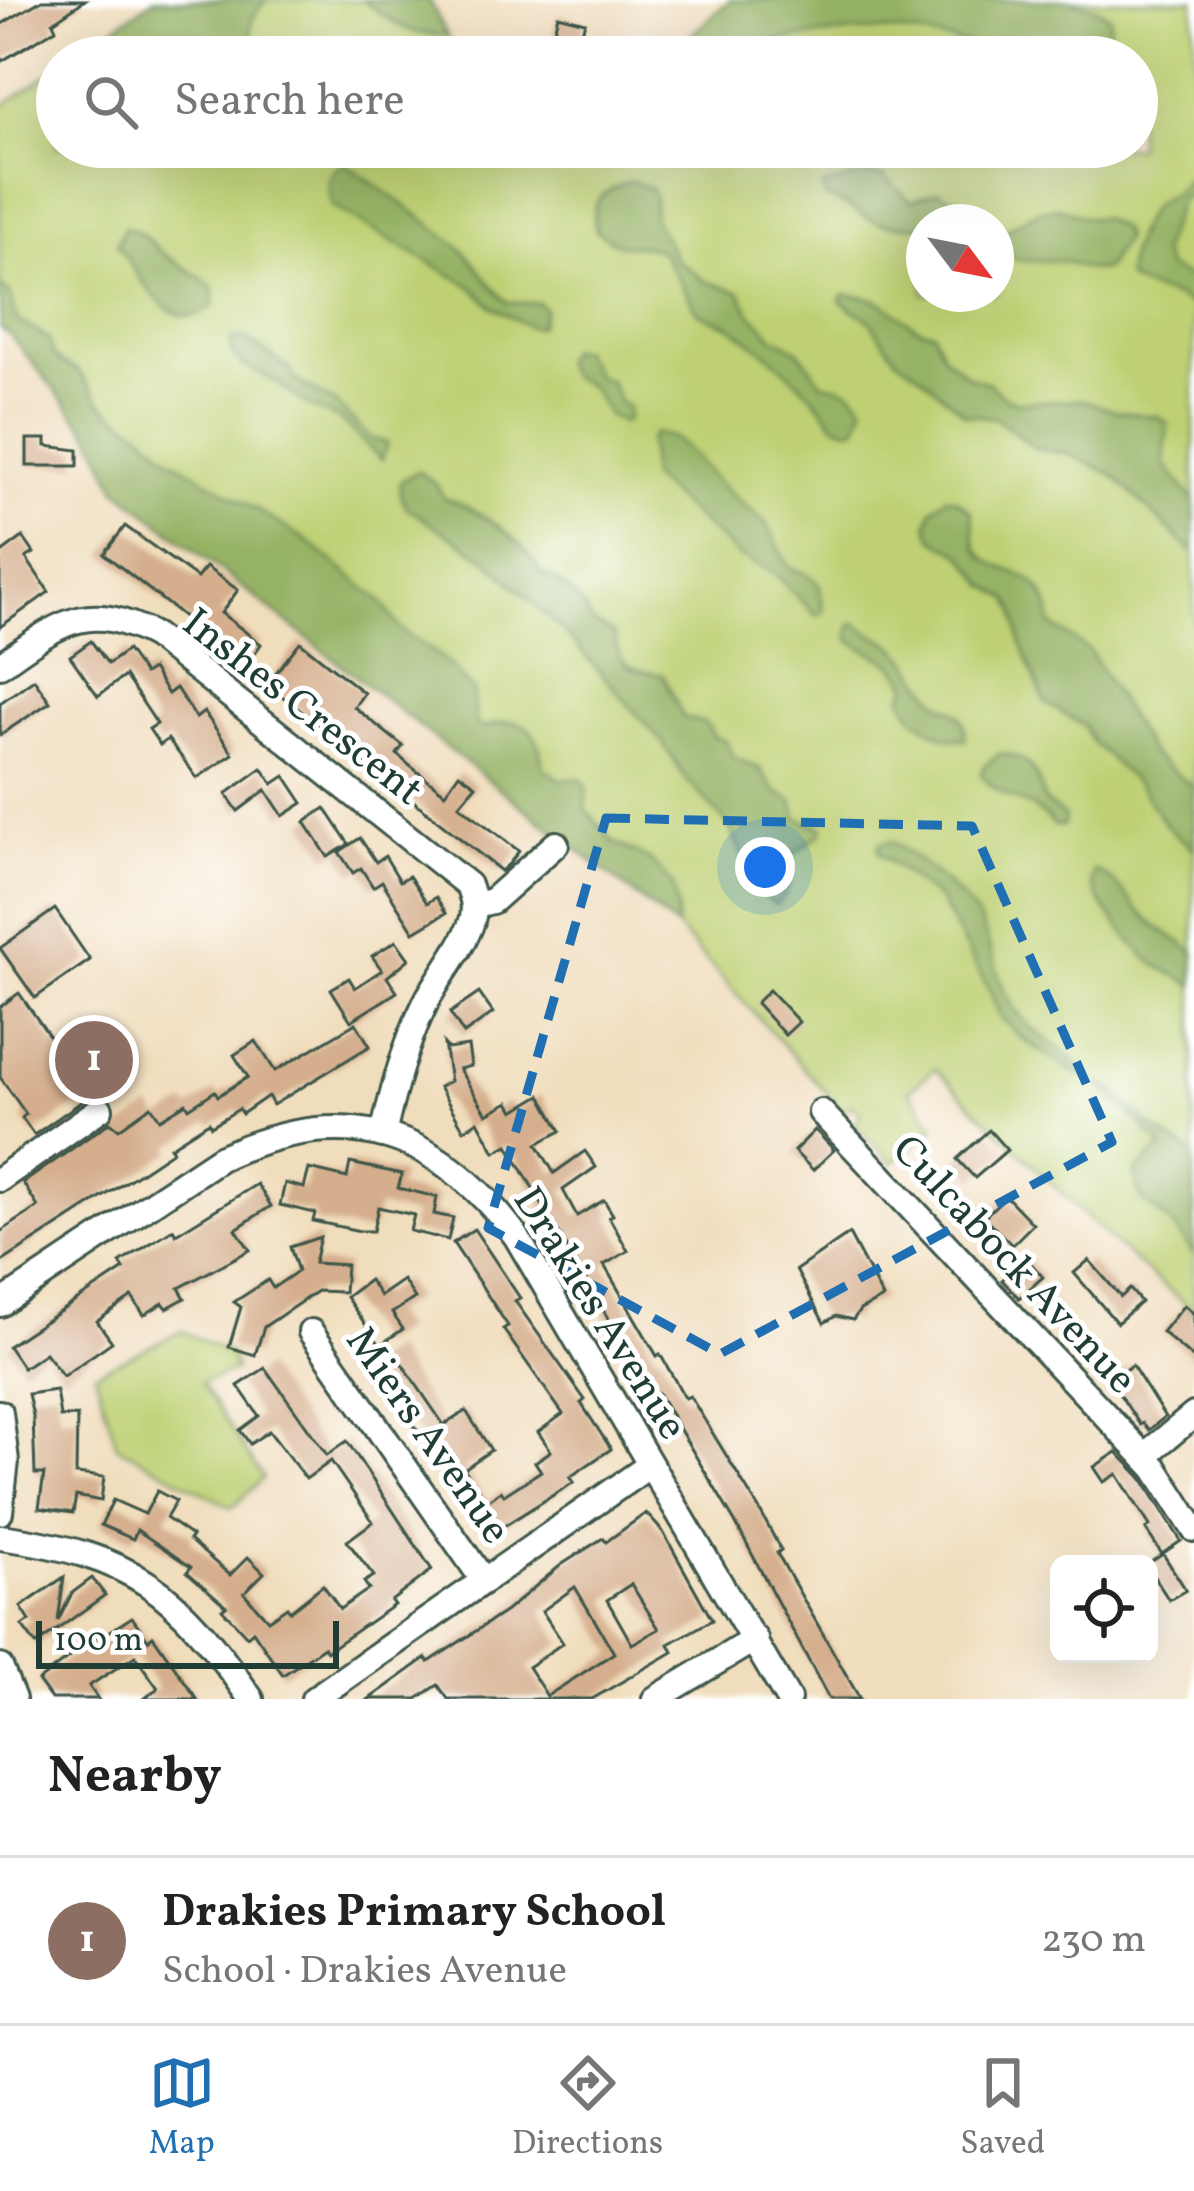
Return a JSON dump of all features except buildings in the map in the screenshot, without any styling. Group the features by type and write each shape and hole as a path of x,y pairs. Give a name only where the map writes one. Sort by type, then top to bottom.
{"street":[{"name":"Inshes Crescent","path":"0,665 69,620 101,616 130,623 155,636 454,873 468,885 475,905"},
{"path":"382,1135 394,1084 425,1003 471,925 475,905 492,902 556,844"},
{"path":"0,1179 100,1109"},
{"name":"Culcabock Avenue","path":"821,1112 1144,1456 1194,1529"},
{"name":"Drakies Avenue","path":"0,1304 220,1158 256,1141 331,1126 382,1135 421,1149 485,1194 516,1236 788,1699"},
{"name":"Miers Avenue","path":"311,1332 484,1581"},
{"path":"327,1355 348,1340"},
{"path":"1144,1456 1194,1415"},
{"path":"0,1512 6,1461 1,1420"},
{"name":"Miers Avenue","path":"314,1699 650,1465"},
{"path":"0,1537 75,1549 123,1568 161,1592 201,1629 251,1699"},
{"path":"655,1699 755,1640"},
{"path":"0,1667 13,1699"}],"highlighted area":[{"path":"606,818 972,826 1112,1142 720,1354 488,1228"}],"green space":[{"path":"153,0 429,0 447,36 102,36"},
{"path":"153,0 267,0 256,13 251,36 102,36"},
{"path":"363,0 429,0 446,34 412,31"},
{"path":"730,0 1194,0 1194,1312 1109,1239 935,1069 909,1090 935,1127 892,1163 854,1124 861,1115 853,1105 843,1111 676,927 268,605 122,455 0,314 0,108 36,83 36,168 1158,168 1158,36 690,36"},
{"path":"730,0 1067,0 1110,17 1108,36 924,36 888,31 690,36"},
{"path":"352,168 417,214 459,247 508,303 539,303 545,309 539,326 530,327 494,308 472,287 332,206 329,180 335,170"},
{"path":"865,174 884,176 911,201 939,191 973,204 906,204 906,226 891,225 826,198 822,187"},
{"path":"1194,176 1194,192 1179,200 1161,252 1167,268 1194,280 1194,310 1127,278 1127,269 1149,211"},
{"path":"633,181 651,189 653,217 677,260 705,281 740,292 749,311 774,337 799,351 822,383 852,392 864,407 857,427 835,424 769,355 729,325 699,314 662,252 617,243 596,230 594,210 601,197"},
{"path":"1058,207 1086,218 1102,218 1121,229 1124,239 1106,268 1014,257 1014,225"},
{"path":"124,227 141,234 213,287 214,305 199,315 184,316 157,299 117,244"},
{"path":"0,286 10,293 17,319 49,340 53,354 78,371 101,403 172,459 306,540 380,600 402,631 441,657 473,690 476,723 483,728 519,723 533,733 543,768 562,780 580,778 587,786 586,809 613,842 649,859 672,884 676,927 117,489 92,436 0,328"},
{"path":"844,295 875,300 933,332 944,356 1004,397 1017,402 1083,400 1159,417 1168,424 1164,464 1194,501 1194,554 1113,475 1068,454 1035,448 996,418 965,414 897,359 869,320 840,301"},
{"path":"245,338 289,368 297,381 335,403 370,438 387,443 382,460 340,420 304,404 275,381 243,365 231,353 232,339"},
{"path":"568,350 580,350 598,377 610,381 619,402 627,406 628,418 622,423 607,414 591,387 568,375 562,360"},
{"path":"654,433 684,446 721,486 767,524 789,567 811,576 819,585 824,611 817,616 774,573 740,557 650,477 649,441"},
{"path":"418,471 436,484 444,498 486,518 513,538 541,574 571,593 592,622 613,633 628,665 663,675 683,717 705,724 713,736 726,741 733,757 760,769 775,791 793,801 797,818 823,827 821,834 793,854 788,889 781,900 775,905 758,892 730,827 567,635 486,559 407,508 400,482"},
{"path":"946,497 971,511 977,548 985,558 1041,591 1051,625 1089,650 1151,754 1194,788 1194,849 1168,828 1139,786 1092,742 1083,725 1045,703 1009,599 987,586 961,553 931,534 928,524 933,508"},
{"path":"851,624 903,655 938,702 963,720 965,739 937,733 913,714 902,698 908,686 903,676 849,639"},
{"path":"1000,754 1020,758 1032,769 1045,802 1065,817 1063,826 1054,826 981,774"},
{"path":"892,841 965,902 980,922 1015,1009 1089,1077 1025,1041 1001,1018 939,900 879,853 879,844"},
{"path":"1094,871 1112,880 1145,917 1194,952 1194,986 1153,963 1130,940 1097,897"},
{"path":"1099,1084 1194,1155 1194,1255 1139,1193 1135,1173 1162,1146"},
{"path":"183,1331 231,1355 235,1370 201,1383 263,1478 232,1508 117,1446 95,1373"}],"place":[{"name":"Drakies Primary School","path":"94,1060"}]}
